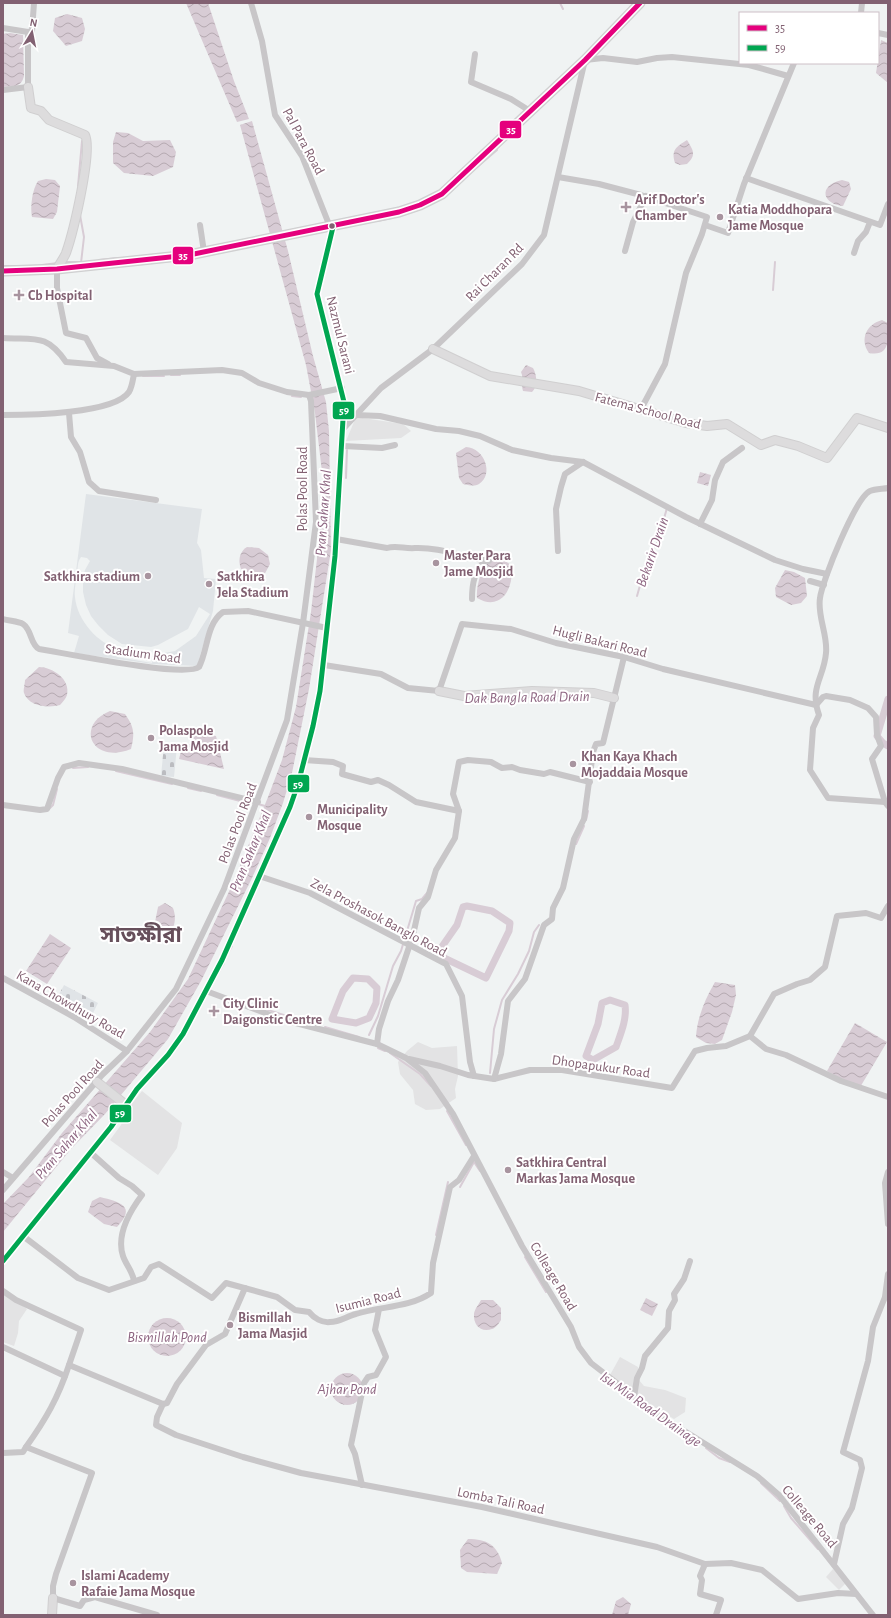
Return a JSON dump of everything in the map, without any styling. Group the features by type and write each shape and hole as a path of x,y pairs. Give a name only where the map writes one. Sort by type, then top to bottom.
{"highway":[{"path":"3,271 57,269 204,252 302,231 331,227 398,212 420,205 442,194 585,60 638,3"}],"main road":[{"path":"28,87 31,108 41,111 49,120 85,135 88,140 79,204 67,251 57,269"},
{"name":"Fatema School Road","path":"434,349 490,376 579,391 686,423 707,426 727,424 761,445 775,440 798,446 827,458 857,418 888,428"},
{"path":"439,691 464,696 532,691 594,693 614,698"},
{"path":"97,1082 126,1105"},
{"path":"52,1615 53,1598"}],"street":[{"path":"3,28 28,32 32,31 34,3"},
{"name":"Pal Para Road","path":"251,3 262,41 275,115 302,156 331,227"},
{"path":"3,90 28,87 28,32"},
{"path":"475,54 471,82 511,99 530,110"},
{"path":"585,60 603,58 637,62 672,57 749,66 788,76"},
{"name":"Rai Charan Rd","path":"344,428 381,388 434,349 522,264 544,235 585,60"},
{"path":"705,225 728,233 746,178 794,64"},
{"path":"558,177 598,184 646,196 707,217 686,273 665,364 641,409"},
{"path":"746,178 880,225 888,204"},
{"path":"625,251 633,222 646,196"},
{"path":"854,253 858,241 866,232 870,222"},
{"path":"200,225 204,252"},
{"name":"Nazmul Sarani","path":"3,1261 90,1152 126,1105 136,1089 168,1055 180,1039 222,960 290,807 313,726 324,665 343,446 344,402 342,388 317,294 331,227"},
{"path":"57,269 57,288 66,333 86,338 90,342 93,352 97,358 114,366 134,374 222,370 242,373 259,384 287,392 309,395 342,388"},
{"path":"3,338 43,339 53,345 66,362 114,366"},
{"path":"3,415 69,412 104,404 126,395 130,391 134,374"},
{"name":"Polas Pool Road","path":"3,1190 97,1082 127,1051 176,989 224,889 258,802 287,720 303,623 316,522 314,448 311,401 309,395"},
{"path":"69,412 71,438 80,452 89,482 99,491 156,500"},
{"path":"355,415 380,416 436,429 459,431 480,436 512,450 550,458 582,462 700,524 775,560 804,570 827,574"},
{"path":"343,446 382,448 394,445"},
{"path":"700,524 712,500 715,480 724,462 742,448"},
{"path":"558,550 556,509 561,487 565,474 582,462"},
{"path":"816,705 823,697 826,696 850,700 868,708 876,717 877,735 882,746 872,759 886,804 828,798 810,770 813,728 819,715 816,705 816,686 827,652 820,599 827,574 856,506 869,491 888,488"},
{"path":"336,539 387,548 392,546 415,548 423,547 446,550 461,556 487,561 480,566 474,577 472,599"},
{"path":"810,582 824,585"},
{"name":"Stadium Road","path":"3,620 23,624 29,630 36,647 39,649 123,663 187,671 199,667 204,659 211,627 215,619 223,612 248,611 327,628"},
{"name":"Hugli Bakari Road","path":"439,691 462,624 511,629 556,643 624,657 663,669 816,705"},
{"path":"494,1078 501,1054 508,1000 525,979 544,925 552,919 553,908 563,888 574,839 584,819 593,752 596,744 603,743 624,657"},
{"path":"324,665 382,674 408,688 439,691"},
{"path":"304,760 333,762 343,766 342,774 371,782 378,780 416,802 459,811"},
{"path":"377,1044 379,1029 410,944 419,908 428,897 436,870 455,838 459,811 453,794 459,762 492,762 502,768 512,767 520,770 544,774 550,772 590,782"},
{"path":"3,805 40,810 47,809 58,778 64,767 79,763 122,769 258,802"},
{"name":"Zela Proshasok Banglo Road","path":"259,876 310,894 370,927 410,944 446,964 462,996 470,1062 474,1076"},
{"path":"888,906 881,918 866,913 837,916 825,967 810,980 774,994 750,1036 766,1049 786,1055 841,1081 888,1097"},
{"name":"Kana Chowdhury Road","path":"3,978 74,1017 127,1051"},
{"name":"Colleage Road","path":"206,992 284,1020 377,1044 406,1058 425,1073 453,1114 522,1246 571,1327 578,1347 591,1363 657,1414 757,1476 779,1495 873,1615"},
{"name":"Dhopapukur Road","path":"406,1058 474,1076 494,1078 530,1070 562,1070 672,1088 695,1051 706,1048 726,1046 750,1036"},
{"path":"23,1236 78,1278 109,1290 134,1281 123,1255 122,1246 126,1223 132,1210 142,1196 90,1152"},
{"name":"Isumia Road","path":"134,1281 144,1278 151,1267 159,1264 212,1298 226,1282 277,1297 295,1310 309,1312 314,1318 330,1323 342,1321 355,1314 420,1300 431,1293 433,1262 450,1187 459,1180 474,1156"},
{"path":"3,1172 13,1178"},
{"path":"888,1172 885,1183 888,1223"},
{"path":"634,1397 637,1378 642,1368 645,1356 668,1328 669,1311 675,1300 674,1294 684,1279 690,1261"},
{"path":"834,1564 843,1524 852,1508 862,1468 860,1460 843,1452 860,1384 868,1361 873,1327 885,1297 888,1274"},
{"path":"69,1365 163,1404 168,1402 177,1384 206,1345 225,1334 246,1288"},
{"path":"3,1291 16,1300 82,1330 65,1376 47,1417 23,1452 3,1453"},
{"path":"362,1485 355,1454 351,1444 364,1383 368,1377 376,1375 386,1357 375,1330 379,1309"},
{"path":"3,1347 65,1376"},
{"name":"Lomba Tali Road","path":"163,1404 156,1425 176,1435 250,1459 301,1473 482,1507 657,1547 705,1564 730,1564 762,1570 798,1599 838,1592 856,1594"},
{"path":"26,1447 92,1474 56,1574 53,1586 53,1598 80,1606 84,1600 95,1597 158,1615"},
{"path":"705,1564 700,1576 702,1580 700,1594 722,1600 716,1615"}],"shaded area":[{"path":"356,417 403,424 411,431 401,438 346,441"},
{"path":"418,1042 432,1048 457,1046 458,1076 455,1089 456,1098 440,1109 426,1110 415,1104 413,1090 400,1074 398,1062 407,1051"},
{"path":"142,1091 182,1123 177,1148 158,1175 110,1140 121,1125 126,1111"},
{"path":"3,1292 27,1309 19,1321 18,1333 14,1346 3,1342"},
{"path":"620,1357 638,1367 638,1379 644,1386 665,1390 686,1398 685,1412 674,1419 651,1405 610,1375"},
{"path":"833,1569 846,1583 839,1590 826,1577"}],"green space":[{"path":"86,494 202,509 197,543 201,550 204,578 216,579 213,611 197,666 153,664 74,653 79,636 68,633","holes":["81,557 87,558 90,561 83,578 83,592 86,605 91,616 98,625 108,635 122,644 151,647 158,645 188,629 199,607 210,614 196,636 175,651 153,655 152,663 117,657 119,649 104,642 90,630 84,622 77,606 75,592 78,563"]},
{"path":"164,745 177,746 174,777 161,776"},
{"path":"64,985 98,1003 90,1019 55,1002"}],"water":[{"path":"186,3 208,3 234,81 249,119 237,122"},
{"path":"67,14 82,18 85,29 82,41 66,46 53,31 55,18"},
{"path":"10,33 23,35 24,76 21,83 3,87 3,34"},
{"path":"881,40 888,43 888,83 876,73 877,64 879,64"},
{"name":"Pran Sahar Khal","path":"252,121 288,251 313,356 326,402 329,431 331,550 309,689 292,773 270,838 252,878 201,981 168,1039 105,1114 71,1149 3,1232 3,1204 29,1177 62,1133 150,1032 188,979 233,883 268,797 282,760 296,707 311,612 319,541 323,491 322,472 315,413 306,365 240,125"},
{"path":"116,132 128,133 143,141 170,140 176,152 173,167 153,176 124,173 113,163 113,142"},
{"path":"687,140 693,155 687,164 680,165 675,163 674,152 677,147"},
{"path":"46,179 55,180 60,186 57,212 53,219 32,217 31,213 34,189 38,181"},
{"path":"842,180 849,182 851,189 843,206 836,205 831,202 827,199 826,195 826,191 829,186"},
{"path":"882,320 888,323 887,345 881,352 869,353 865,342 866,333 872,325"},
{"path":"526,365 533,368 535,374 536,384 532,392 523,391 522,389 521,372"},
{"path":"466,447 478,452 485,462 486,475 484,480 477,485 471,486 463,484 459,478 456,453"},
{"path":"700,472 711,475 708,486 697,483"},
{"path":"247,547 259,548 268,555 270,564 263,577 257,578 241,569 240,557 242,551"},
{"path":"489,561 505,561 511,565 511,582 504,595 499,600 486,602 477,598 478,583 481,573"},
{"path":"785,570 794,572 805,578 807,596 801,603 791,605 776,597 775,588"},
{"path":"39,667 55,672 66,684 67,695 60,705 45,706 35,704 27,698 24,693 25,680"},
{"path":"110,711 125,714 130,723 133,730 131,749 117,753 106,752 98,748 92,741 91,733 93,725 99,717"},
{"path":"194,732 216,736 224,769 179,759 182,747 192,743"},
{"path":"165,903 173,908 175,920 171,931 164,935 155,932 154,927 158,907"},
{"path":"50,934 71,948 47,984 26,971"},
{"path":"715,982 735,985 736,995 732,1012 722,1040 715,1044 706,1043 696,1037 702,1009"},
{"path":"855,1023 887,1042 859,1089 827,1071"},
{"path":"100,1197 124,1206 126,1214 117,1227 104,1224 88,1212 92,1201"},
{"path":"646,1298 658,1304 652,1316 640,1310"},
{"path":"481,1300 493,1300 501,1308 501,1320 497,1325 488,1330 478,1327 474,1318 474,1312"},
{"name":"Bismillah Pond","path":"163,1318 171,1318 181,1323 185,1330 185,1344 181,1351 171,1356 163,1356 153,1351 151,1348 148,1341 148,1333 153,1323 156,1321"},
{"name":"Ajhar Pond","path":"347,1373 356,1376 360,1380 363,1389 360,1398 356,1402 347,1405 338,1402 334,1398 331,1389 334,1380 338,1376"},
{"path":"468,1539 481,1540 494,1547 502,1563 497,1574 467,1572 461,1568 460,1550"},
{"path":"623,1597 631,1604 628,1615 612,1615 616,1601"}],"waterway":[{"path":"560,3 563,9"},
{"path":"78,186 82,141"},
{"path":"476,168 497,150"},
{"path":"80,215 84,237 81,263"},
{"path":"377,221 392,218"},
{"path":"99,260 117,258"},
{"path":"64,262 79,262"},
{"path":"773,290 775,262"},
{"path":"42,265 58,263"},
{"path":"3,266 32,266"},
{"path":"171,375 180,375"},
{"path":"143,376 164,376"},
{"path":"292,396 301,397"},
{"path":"346,474 347,450 346,478"},
{"name":"Bekarir Drain","path":"637,596 647,561 657,543 667,508"},
{"name":"Dak Bangla Road Drain","path":"461,699 501,699 554,696"},
{"path":"888,699 877,736 888,746"},
{"path":"73,768 88,767"},
{"path":"116,771 172,784"},
{"path":"188,788 201,791"},
{"path":"49,809 53,805 57,789"},
{"path":"217,795 248,803"},
{"name":"Pran Sahar Khal","path":"258,804 265,806"},
{"path":"586,820 588,811"},
{"path":"576,844 584,826"},
{"path":"369,1035 378,1016 393,966 401,951 416,901 422,899 427,893"},
{"path":"467,906 492,911 510,923 509,931 486,978 442,957 441,948 457,925 463,907 467,906"},
{"path":"490,1073 494,1029 502,1000 518,974 529,951 534,932 539,925"},
{"path":"228,953 232,946"},
{"path":"216,977 224,963"},
{"path":"353,978 368,979 377,988 376,1003 369,1018 356,1023 332,1019 343,991 353,978"},
{"path":"610,1000 625,1005 623,1026 616,1047 593,1060 586,1056 598,1024 602,1003 610,1000"},
{"path":"243,1002 309,1023"},
{"path":"325,1027 359,1037"},
{"path":"378,1048 385,1051"},
{"path":"390,1053 420,1074 431,1086"},
{"path":"447,1111 466,1145"},
{"name":"Isu Mia Road Drainage","path":"460,1187 474,1162 480,1171"},
{"name":"Isu Mia Road Drainage","path":"436,1235 448,1182"},
{"name":"Isu Mia Road Drainage","path":"525,1257 546,1292"},
{"name":"Isu Mia Road Drainage","path":"624,1392 646,1409"},
{"name":"Isu Mia Road Drainage","path":"706,1448 719,1458 730,1462"},
{"name":"Isu Mia Road Drainage","path":"761,1483 780,1501"},
{"name":"Isu Mia Road Drainage","path":"784,1506 791,1518 818,1549"}],"transit line":[{"name":"35","path":"3,271 57,269 189,255 399,212 420,205 442,194 585,60 640,3"},
{"name":"59","path":"3,1261 111,1127 137,1089 168,1055 183,1034 222,960 290,807 298,784 313,726 320,691 335,556 344,402 317,294 333,227"}],"place":[{"name":"Arif Doctor's Chamber","path":"626,207"},
{"name":"Katia Moddhopara Jame Mosque","path":"720,217"},
{"name":"Cb Hospital","path":"19,295"},
{"name":"Master Para Jame Mosjid","path":"436,563"},
{"name":"Satkhira stadium","path":"148,576"},
{"name":"Satkhira Jela Stadium","path":"209,584"},
{"name":"Polaspole Jama Mosjid","path":"151,738"},
{"name":"Khan Kaya Khach Mojaddaia Mosque","path":"573,764"},
{"name":"Municipality Mosque","path":"309,817"},
{"name":"City Clinic Daigonstic Centre","path":"214,1011"},
{"name":"Satkhira Central Markas Jama Mosque","path":"508,1170"},
{"name":"Bismillah Jama Masjid","path":"230,1325"},
{"name":"Islami Academy Rafaie Jama Mosque","path":"73,1583"}],"district":[{"name":"সাতক্ষীরা","path":"141,934"}]}
